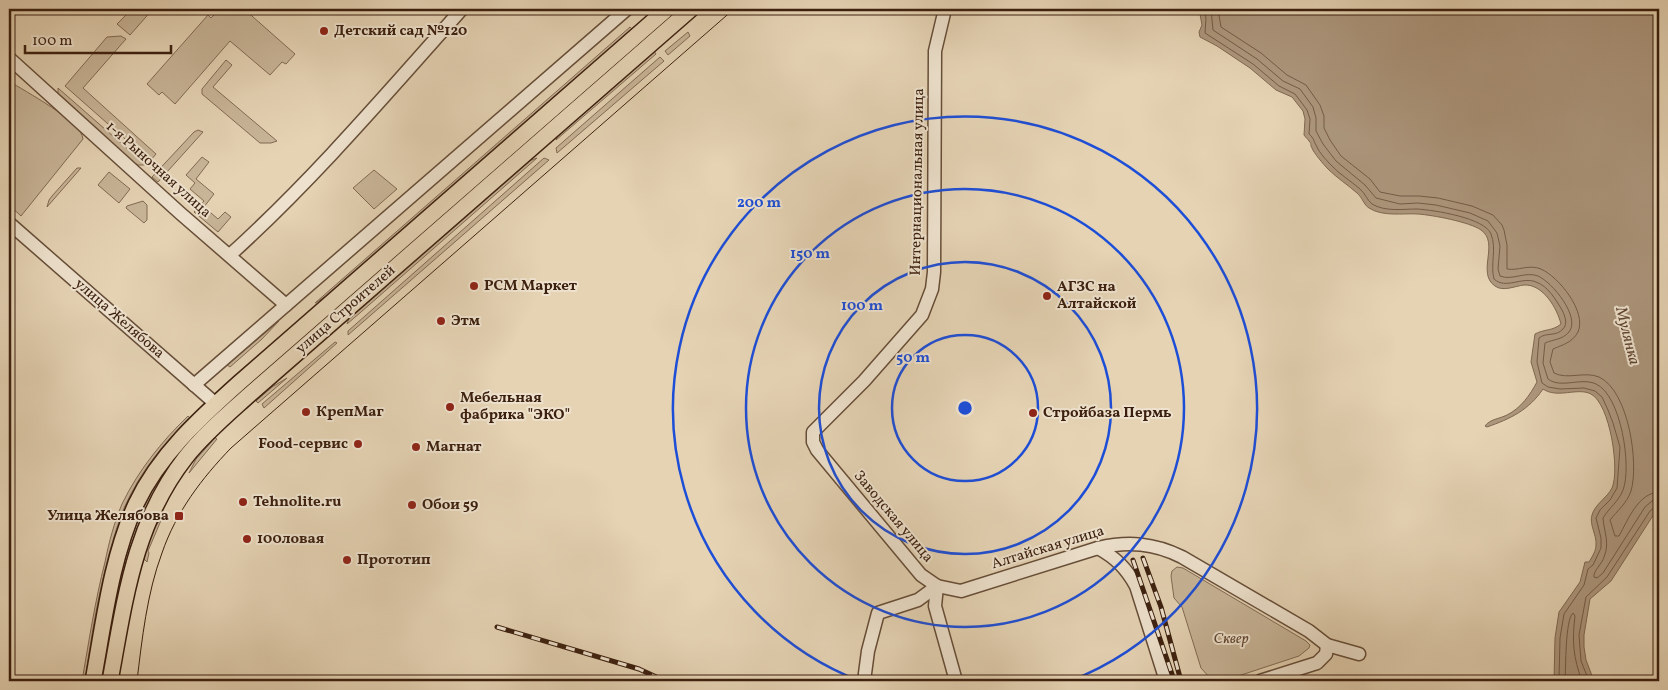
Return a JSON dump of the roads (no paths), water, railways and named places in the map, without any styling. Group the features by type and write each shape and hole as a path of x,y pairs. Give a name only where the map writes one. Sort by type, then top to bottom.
{"main road":[{"name":"улица Строителей","path":"93,681 118,554 136,503 153,474 174,446 216,404 667,9"},
{"name":"улица Строителей","path":"110,681 128,581 143,533 152,511 168,483 187,456 230,412 691,9"},
{"name":"улица Желябова","path":"216,404 230,412"}],"street":[{"path":"230,255 317,170 462,9"},
{"path":"194,385 627,9"},
{"name":"Интернациональная улица","path":"813,432 864,382 912,327 926,307 932,289 934,272 935,51 945,9"},
{"name":"1-я Рыночная улица","path":"9,58 180,213 286,305"},
{"name":"улица Желябова","path":"9,223 216,404"},
{"name":"Заводская улица","path":"813,432 813,442 824,459 921,575 937,586"},
{"name":"Алтайская улица","path":"937,586 961,591 1098,548 1137,543 1170,551 1292,621 1328,645 1359,654"},
{"path":"1098,548 1120,562 1136,586 1166,681"},
{"path":"864,681 868,651 878,613 918,600 937,586"},
{"path":"937,586 935,606 956,681"},
{"path":"1260,681 1320,661 1327,652 1328,645"}],"water":[{"name":"Мулянка","path":"1199,9 1659,9 1659,510 1654,514 1611,581 1590,599 1584,647 1586,660 1594,681 1554,681 1555,638 1559,612 1580,582 1585,562 1589,562 1594,554 1596,541 1591,522 1592,515 1610,492 1614,479 1615,467 1612,438 1603,410 1598,400 1586,392 1555,393 1543,389 1532,403 1518,413 1495,424 1485,426 1489,422 1517,409 1537,382 1531,362 1535,334 1555,328 1561,324 1553,304 1537,288 1531,286 1524,285 1505,289 1495,286 1487,274 1489,242 1481,230 1476,227 1432,216 1380,213 1367,207 1359,195 1328,169 1314,152 1304,135 1305,119 1303,111 1292,97 1276,90 1250,68 1200,37 1199,32 1202,25"}],"tram line":[{"path":"137,681 152,584 162,553 182,510 220,459 734,9"}],"railway":[{"path":"1143,558 1161,607 1181,681"},
{"path":"1133,560 1173,677"},
{"path":"497,627 639,669 665,681"}],"place":[{"name":"Детский сад №120","path":"324,31"},
{"name":"РСМ Маркет","path":"474,286"},
{"name":"АГЗС на Алтайской","path":"1047,296"},
{"name":"Этм","path":"441,321"},
{"name":"Мебельная фабрика \"ЭКО\"","path":"450,407"},
{"name":"КрепМаг","path":"306,412"},
{"name":"Стройбаза Пермь","path":"1033,413"},
{"name":"Food-сервис","path":"358,444"},
{"name":"Магнат","path":"416,447"},
{"name":"Tehnolite.ru","path":"243,502"},
{"name":"Обои 59","path":"412,505"},
{"name":"Улица Желябова","path":"179,516"},
{"name":"100ловая","path":"247,539"},
{"name":"Прототип","path":"347,560"}],"park label":[{"name":"Сквер","path":"1231,639"}]}
